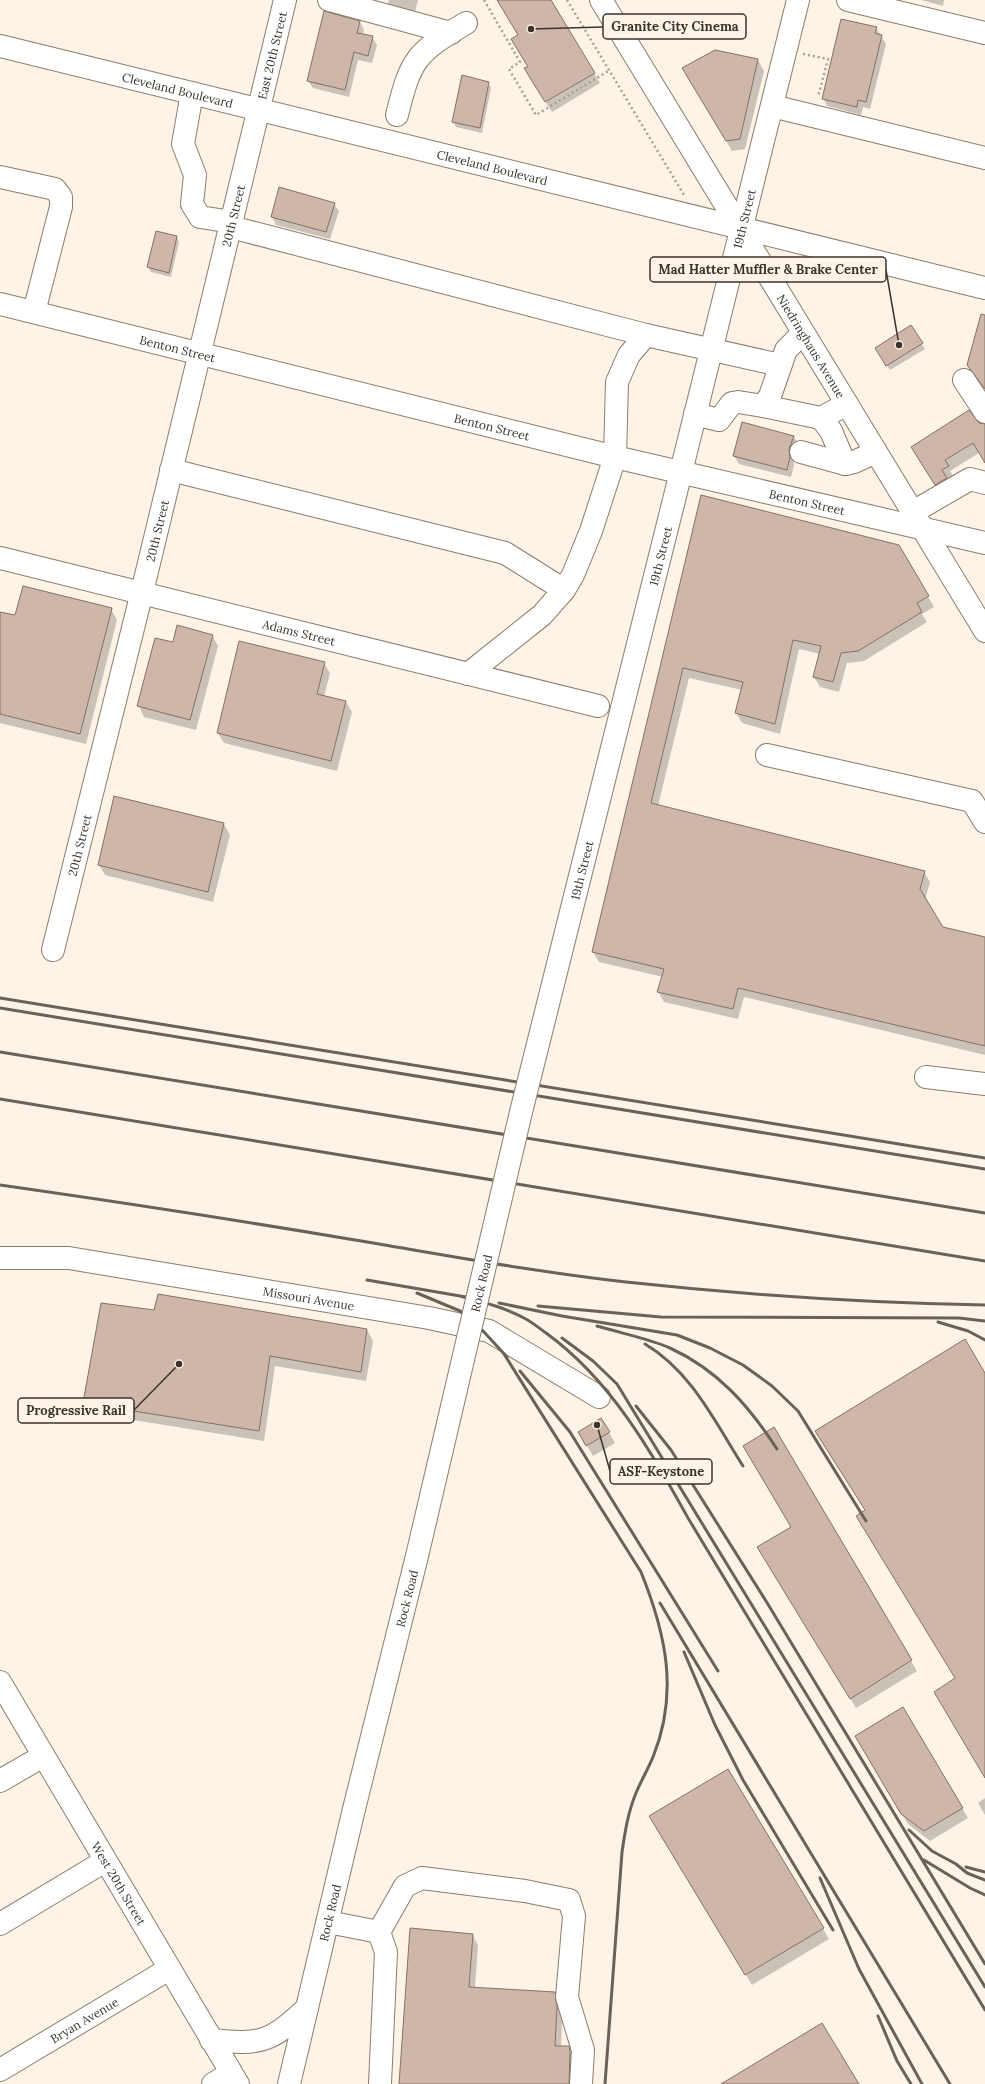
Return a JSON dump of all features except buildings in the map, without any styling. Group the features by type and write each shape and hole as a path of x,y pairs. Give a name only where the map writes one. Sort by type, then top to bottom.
{"street":[{"name":"East 20th Street","path":"258,110 285,0"},
{"path":"329,0 458,28 428,48 418,58 410,70 397,115"},
{"name":"Niedringhaus Avenue","path":"601,0 985,631"},
{"name":"19th Street","path":"521,1112 798,0"},
{"path":"848,0 985,33"},
{"name":"Cleveland Boulevard","path":"0,46 985,288"},
{"path":"192,93 184,144 195,175 192,204 200,217 646,335 780,365"},
{"path":"772,106 985,158"},
{"name":"20th Street","path":"53,950 142,592 258,110"},
{"path":"0,177 55,189 61,197 60,207 34,312"},
{"name":"Benton Street","path":"0,304 681,472 918,520 985,543"},
{"path":"763,406 774,386 786,350 803,332"},
{"path":"468,674 542,615 564,590 582,558 615,456 617,382 629,355 646,335"},
{"path":"964,380 985,412"},
{"path":"695,414 719,420 732,402 738,402 821,418 847,404"},
{"path":"821,418 831,431 845,464"},
{"path":"801,452 845,464 854,462 876,452"},
{"path":"171,470 505,553 564,590"},
{"path":"918,520 970,479 985,483"},
{"name":"Adams Street","path":"0,558 598,706"},
{"path":"767,755 972,801 985,822"},
{"path":"926,1077 985,1084"},
{"name":"Rock Road","path":"290,2084 354,1809 417,1556 521,1112"},
{"name":"Missouri Avenue","path":"0,1258 69,1258 429,1318 485,1330 599,1397"},
{"name":"West 20th Street","path":"0,1682 235,2078"},
{"path":"0,1781 43,1756"},
{"path":"0,1924 105,1861"},
{"path":"380,2084 386,1952 379,1932 405,1886 422,1878 525,1891 569,1900 574,1916 567,1997 583,2050 581,2084"},
{"path":"328,1922 379,1932"},
{"name":"Bryan Avenue","path":"0,2070 169,1969"},
{"path":"212,2040 242,2043 264,2040 283,2030 307,2008"},
{"path":"213,2084 235,2078"}],"path":[{"path":"484,0 520,62 509,69 536,115 610,70"},
{"path":"568,0 682,189 692,216"},
{"path":"786,50 828,59 813,115"}],"railway":[{"path":"0,998 985,1158"},
{"path":"0,1008 985,1169"},
{"path":"0,1052 985,1213"},
{"path":"0,1099 985,1261"},
{"path":"0,1185 222,1218 490,1263 592,1278 716,1291 806,1298 985,1305"},
{"path":"367,1280 466,1297"},
{"path":"417,1293 460,1311 484,1332 507,1357"},
{"path":"460,1296 493,1305 516,1314 546,1333 590,1372 627,1418 644,1442 688,1518 985,2010"},
{"path":"499,1303 562,1316 677,1335 710,1348 743,1365 772,1386 798,1411 866,1521"},
{"path":"538,1306 661,1317 959,1318 985,1321"},
{"path":"938,1322 968,1331 985,1340"},
{"path":"597,1326 661,1344 703,1367 718,1378 743,1404 777,1449"},
{"path":"562,1338 593,1361 617,1384 985,1987"},
{"path":"645,1344 676,1368 689,1383 712,1415 743,1466"},
{"path":"504,1354 641,1572 650,1595 663,1641 666,1664 666,1710 661,1733 653,1757 633,1800 627,1822 622,1852 605,2084"},
{"path":"520,1371 570,1432 718,1671"},
{"path":"636,1406 671,1450 766,1601 985,1964"},
{"path":"660,1603 950,2084"},
{"path":"684,1652 715,1725 743,1780 833,1930"},
{"path":"909,1830 932,1851 956,1864 967,1873 985,1880"},
{"path":"924,1860 970,1888 985,1895"},
{"path":"966,1867 985,1872"},
{"path":"820,1878 859,1969 922,2084"},
{"path":"878,2016 897,2061 911,2084"}],"place":[{"name":"Granite City Cinema","path":"531,29"},
{"name":"Mad Hatter Muffler & Brake Center","path":"899,345"},
{"name":"Progressive Rail","path":"179,1364"},
{"name":"ASF-Keystone","path":"597,1425"}]}
